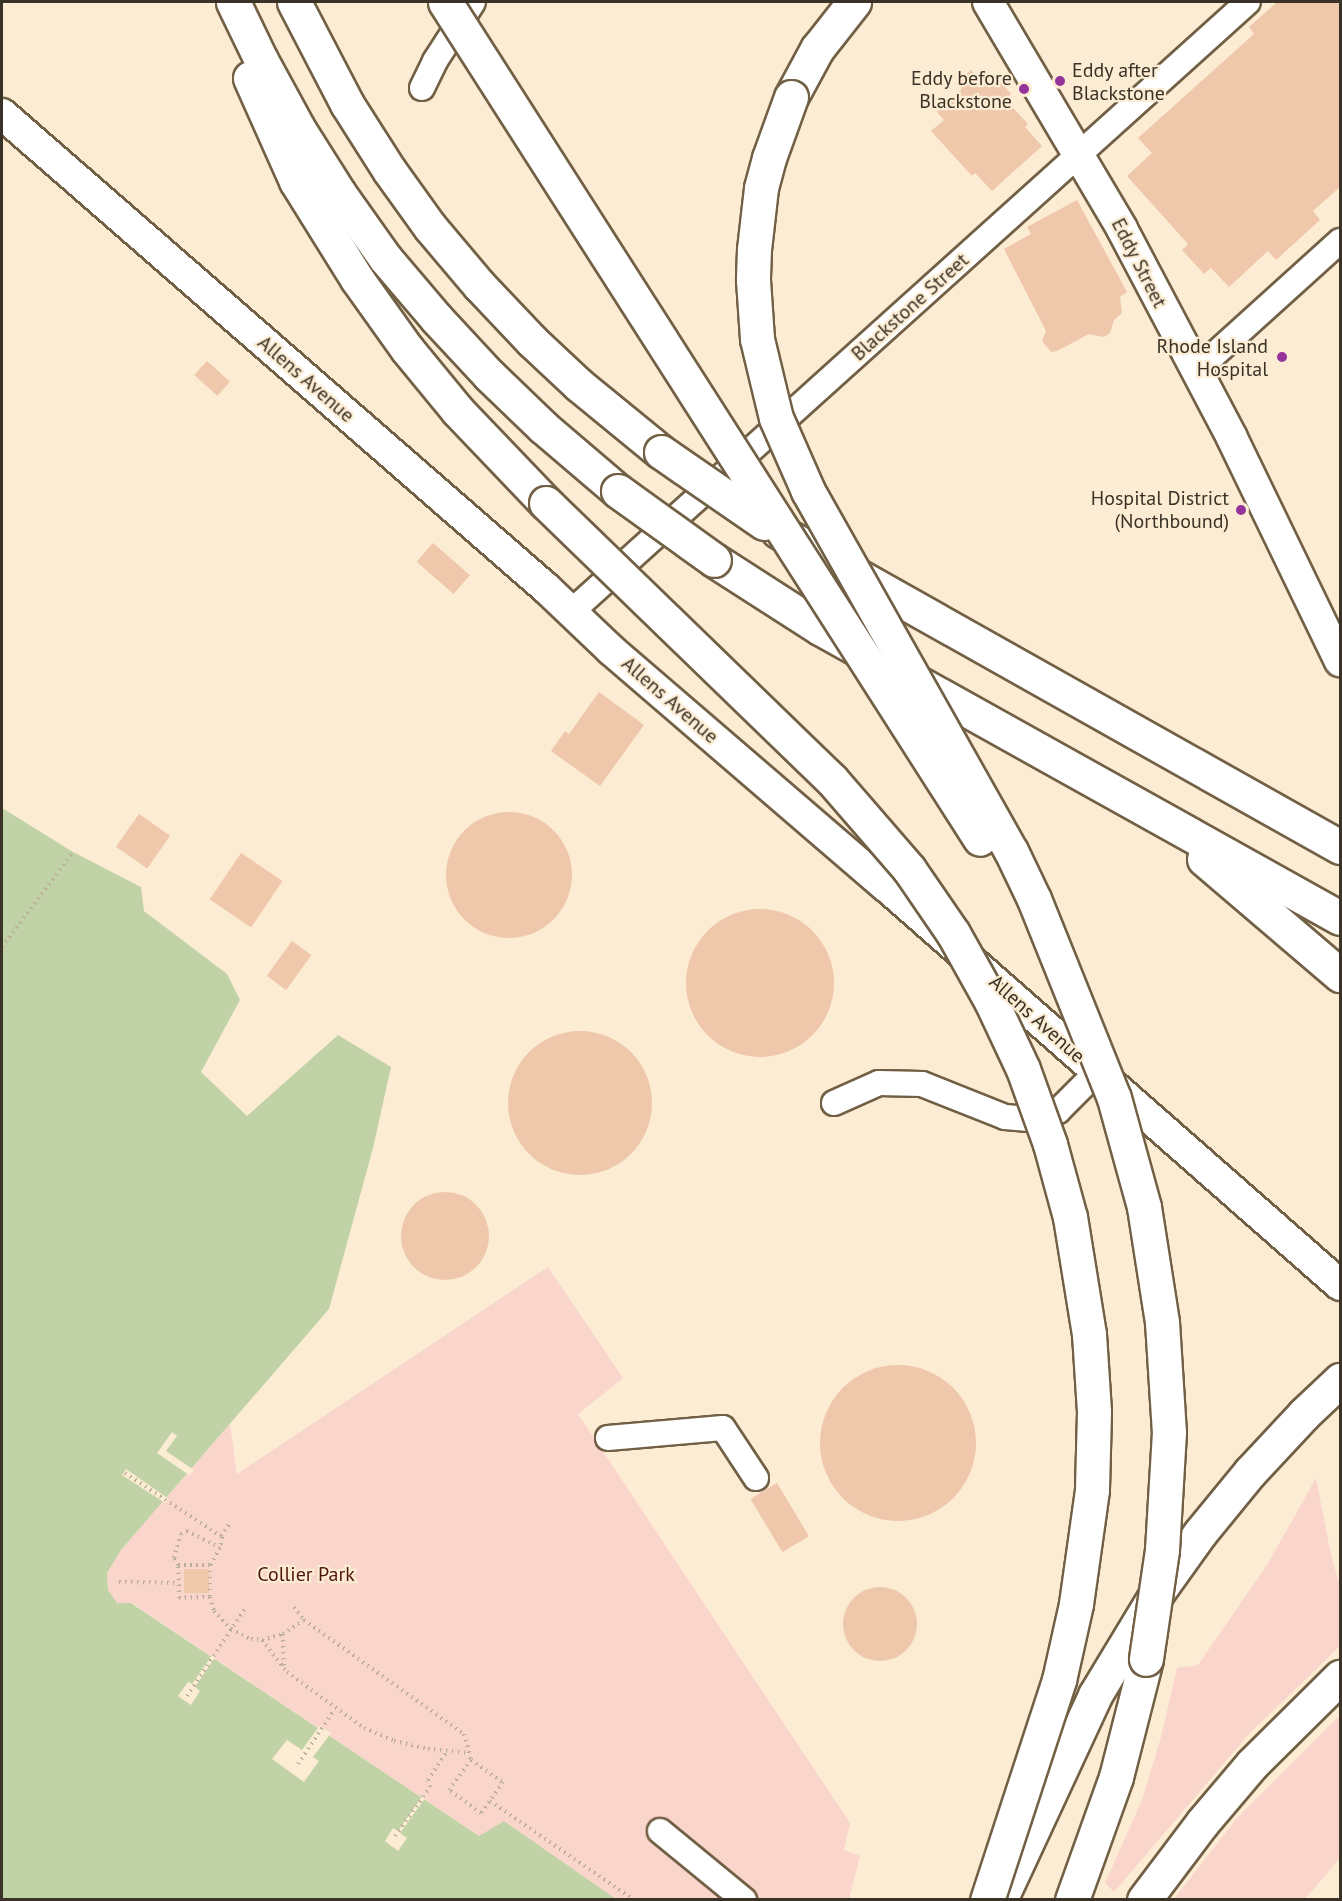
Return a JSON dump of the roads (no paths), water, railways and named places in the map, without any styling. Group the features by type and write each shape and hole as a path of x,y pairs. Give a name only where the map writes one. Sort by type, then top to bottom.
{"highway":[{"path":"227,2 246,67 296,181 335,247 382,316 438,387 487,443 832,780 903,862 952,933 991,1001 1023,1069 1050,1143 1070,1218 1088,1324 1094,1412 1092,1490 1076,1604 1059,1680 987,1899"},
{"path":"232,2 303,136 339,193 392,265 435,318 502,388 564,446 618,491 714,560 820,628 1341,918"},
{"path":"294,2 328,71 367,137 449,249 505,313 553,361 661,452 764,523 1341,847"},
{"path":"445,2 1021,904 1070,989"},
{"path":"854,2 817,49 791,97 766,168 754,249 753,280 757,339 776,418 808,491 1011,851 1054,945 1100,1061 1125,1135 1151,1245 1162,1322 1168,1469 1158,1586 1146,1659 1116,1777 1072,1899"},
{"path":"1150,813 1341,975"},
{"path":"1000,1899 1095,1695 1150,1604 1200,1533 1250,1472 1341,1380"},
{"path":"1144,1899 1202,1822 1252,1764 1341,1677"}],"main road":[{"name":"Eddy Street","path":"988,2 1122,229 1237,447 1341,662"},
{"name":"Allens Avenue","path":"2,114 571,612 611,650 887,886 1341,1285"}],"street":[{"path":"422,88 435,62 473,2"},
{"name":"Blackstone Street","path":"571,612 1248,2"},
{"path":"1196,371 1341,241"},
{"path":"834,1103 879,1083 922,1084 1005,1117 1016,1120 1037,1120 1058,1111 1097,1072"},
{"path":"608,1438 723,1428 756,1478"},
{"path":"660,1831 744,1899"}],"place":[{"name":"Eddy after Blackstone","path":"1060,81"},
{"name":"Eddy before Blackstone","path":"1024,89"},
{"name":"Rhode Island Hospital","path":"1282,357"},
{"name":"Hospital District (Northbound)","path":"1241,510"}],"park label":[{"name":"Collier Park","path":"306,1574"}]}
